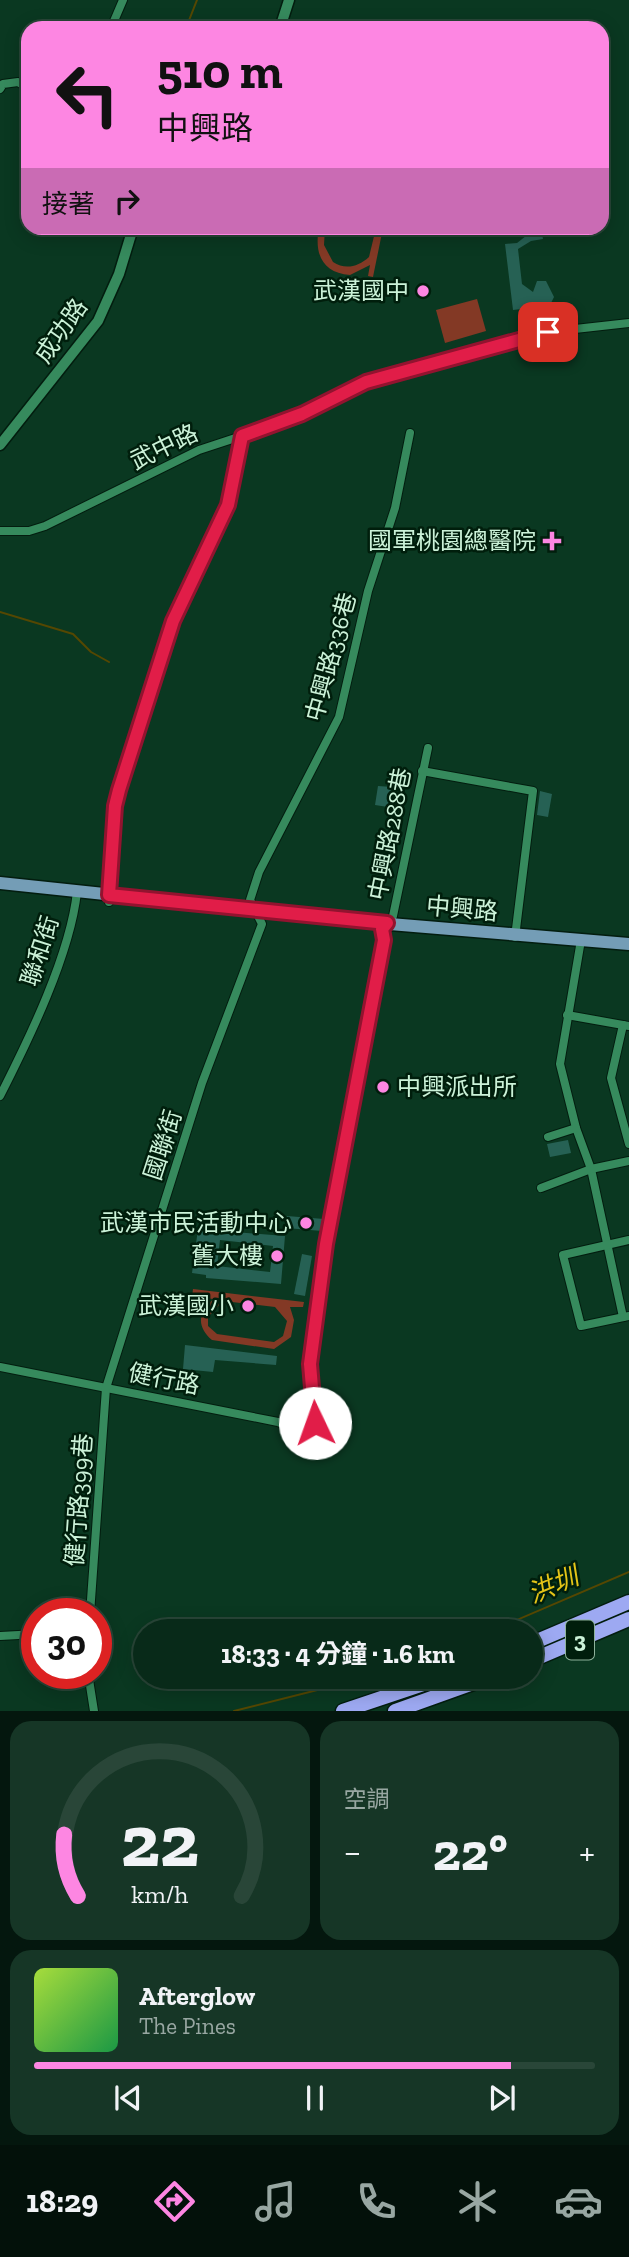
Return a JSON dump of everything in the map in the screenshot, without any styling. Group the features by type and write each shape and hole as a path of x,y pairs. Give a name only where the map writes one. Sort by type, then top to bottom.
{"highway":[{"name":"3","path":"543,1638 629,1602"},
{"name":"3","path":"543,1655 629,1619"},
{"path":"343,1711 408,1689"},
{"path":"395,1711 457,1689"}],"main road":[{"name":"中興路","path":"0,883 109,899 258,914 515,937 629,944"},
{"name":"中興路","path":"0,891 77,895"},
{"name":"中興路","path":"515,937 629,950"}],"street":[{"path":"113,21 123,0"},
{"path":"282,21 289,0"},
{"path":"0,89 4,84 21,84"},
{"name":"成功路","path":"0,445 98,321 131,235"},
{"name":"武中路","path":"0,531 29,531 45,526 199,450 281,423 330,397 392,373 548,332 629,323"},
{"name":"中興路336巷","path":"258,914 250,900 259,872 339,717 368,591 395,508 410,433"},
{"path":"109,899 115,806 119,790 173,621 228,505 242,436"},
{"name":"中興路288巷","path":"317,1439 310,1364 327,1236 385,926 393,916 428,748"},
{"path":"422,771 533,792 515,937"},
{"name":"聯和街","path":"0,1096 44,1000 77,895"},
{"name":"國聯街","path":"106,1388 202,1083 262,924 258,914"},
{"path":"580,946 560,1064 576,1128 591,1169 607,1245 626,1317 581,1326 563,1255 607,1245 629,1240"},
{"path":"567,1015 626,1025 611,1078 629,1144"},
{"path":"548,1137 576,1128"},
{"path":"541,1188 591,1169 629,1161"},
{"name":"健行路","path":"0,1367 278,1422 317,1439"},
{"name":"健行路399巷","path":"91,1598 106,1388"},
{"path":"0,1636 21,1635"},
{"path":"91,1689 94,1711"}],"shaded area":[{"path":"325,235 324,245 333,262 347,267 369,257 374,235 382,235 373,277 368,276 370,265 350,275 327,266 319,253 318,237"},
{"path":"477,299 486,331 445,343 436,310"},
{"path":"193,1289 304,1302 303,1307 290,1307 294,1320 291,1337 274,1349 212,1340 203,1330 201,1319 214,1299 192,1297","holes":["223,1301 275,1307 287,1321 283,1336 274,1342 217,1334 208,1326 208,1317"]}],"building":[{"path":"527,235 542,235 543,239 531,241 518,249 522,284 533,292 537,281 546,281 554,297 550,305 531,313 530,308 513,310 505,244 517,243"},
{"path":"378,786 392,787 388,807 375,805"},
{"path":"540,791 552,794 548,817 537,815"},
{"path":"568,1140 571,1153 550,1157 547,1144"},
{"name":"武漢市民活動中心","path":"287,1216 324,1219 322,1231 286,1228"},
{"name":"舊大樓","path":"198,1229 285,1236 281,1284 206,1278 206,1275 192,1273","holes":["220,1240 273,1246 270,1272 217,1266"]},
{"path":"302,1254 312,1256 305,1296 294,1294"},
{"path":"185,1345 277,1356 276,1365 215,1360 213,1372 183,1369"}],"waterway":[{"path":"189,21 197,0"},
{"path":"0,612 73,634 91,652 109,662"},
{"name":"洪圳","path":"519,1619 629,1572"},
{"name":"洪圳","path":"234,1711 321,1689"}],"place":[{"name":"武漢國中","path":"423,291"},
{"name":"國軍桃園總醫院","path":"552,541"},
{"name":"中興派出所","path":"383,1087"},
{"name":"武漢市民活動中心","path":"306,1223"},
{"name":"舊大樓","path":"277,1256"},
{"name":"武漢國小","path":"248,1306"}],"route":[{"path":"315,1423 310,1364 326,1244 384,940 382,929 387,923 109,895 115,806 173,621 214,540 228,505 242,436 281,423 330,397 392,373 548,332"}]}
